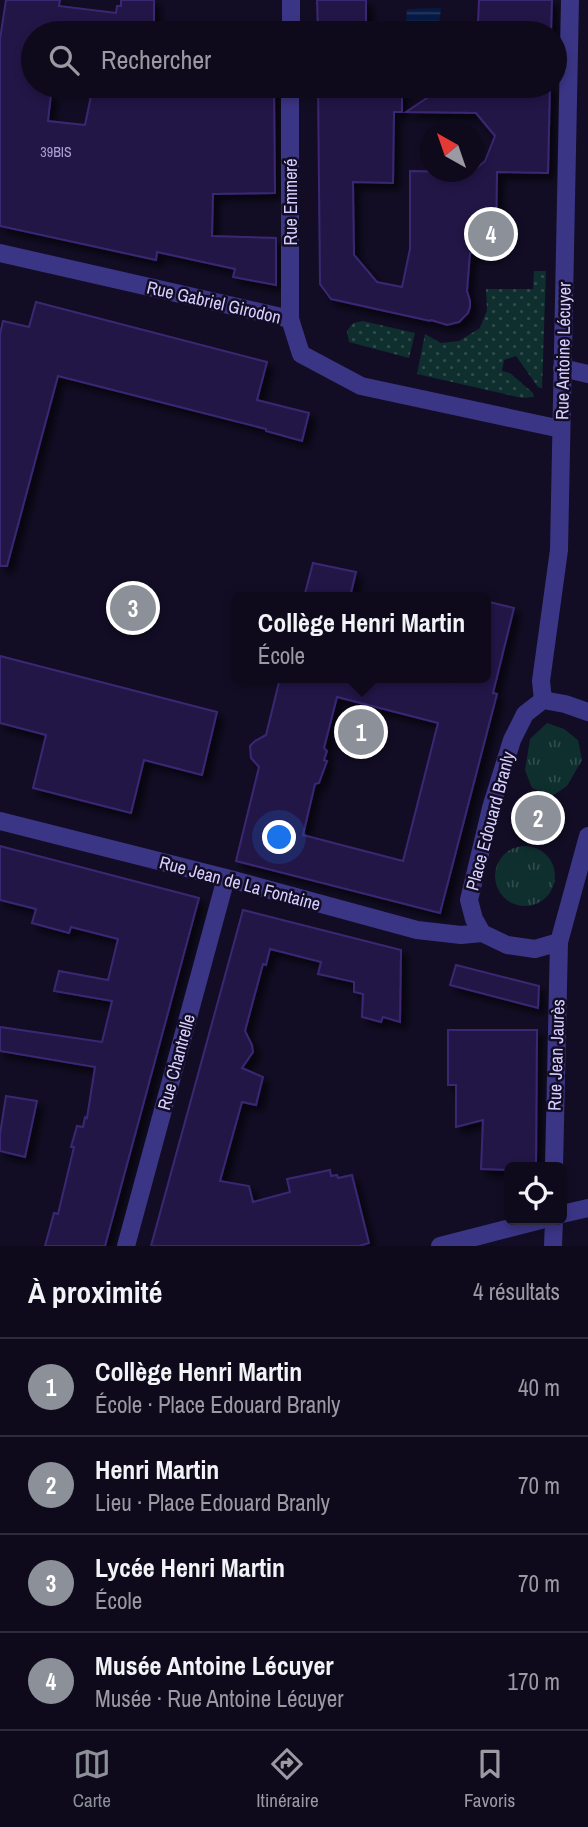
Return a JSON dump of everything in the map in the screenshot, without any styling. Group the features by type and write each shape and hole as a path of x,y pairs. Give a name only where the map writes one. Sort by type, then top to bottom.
{"street":[{"path":"291,0 291,21"},
{"name":"Rue Antoine Lécuyer","path":"543,701 541,681 559,550 570,0"},
{"name":"Rue Emmeré","path":"290,98 290,319"},
{"name":"Rue Gabriel Girodon","path":"0,253 290,319 301,354 361,386 561,429"},
{"path":"562,368 588,374"},
{"path":"543,701 565,704 588,712"},
{"name":"Place Edouard Branly","path":"482,933 474,919 469,901 491,808 512,740 525,714 543,701"},
{"name":"Rue Jean de La Fontaine","path":"0,821 417,930 461,935 482,933"},
{"path":"482,933 507,945 535,949 559,942 588,836"},
{"name":"Rue Chantrelle","path":"126,1246 226,878"},
{"name":"Rue Jean Jaurès","path":"554,1162 559,942"},
{"path":"567,1213 588,1208"},
{"path":"440,1246 522,1225"},
{"path":"553,1246 554,1225"}],"green space":[{"path":"534,271 546,271 542,388 538,387 516,356 504,360 502,371 510,373 533,393 534,397 522,398 417,374 425,334 441,343 459,341 480,328 487,310 486,289 533,289"},
{"path":"363,321 415,333 409,358 349,342 347,331 353,323"},
{"path":"547,723 564,729 578,740 582,760 567,786 552,796 532,788 525,770 530,739"},
{"path":"525,846 542,851 550,859 555,876 550,893 542,901 525,906 508,901 500,893 495,876 500,859 508,851"}],"water":[{"path":"441,8 439,21 406,21 407,9"}],"building":[{"path":"6,0 60,0 59,6 116,13 117,6 121,6 121,0 154,0 154,21 21,21 21,98 51,98 48,121 85,125 91,98 274,98 275,193 213,194 212,236 276,238 276,285 233,277 235,269 157,252 156,260 0,226 0,39"},
{"path":"317,0 366,0 366,21 318,21"},
{"path":"479,0 552,0 551,21 478,21"},
{"path":"318,98 402,98 402,112 394,112 393,183 353,182 354,255 377,282 402,287 410,249 410,171 420,171 420,182 483,182 483,163 495,136 476,113 406,112 427,98 550,98 548,173 497,172 494,252 470,253 467,291 470,307 459,322 447,325 331,299 320,284"},
{"path":"36,302 267,362 257,400 309,413 302,441 266,429 58,376 7,566 0,566 0,334 3,321 29,327"},
{"path":"313,563 356,572 351,592 305,592"},
{"path":"491,602 514,608 493,693 497,694 440,913 236,861 259,767 251,758 250,746 266,735 279,683 491,683","holes":["337,697 438,723 403,861 303,835 315,784 319,783 327,761 324,760 327,751 324,748"]},
{"path":"0,656 217,712 202,775 144,760 131,813 33,788 46,735 0,723"},
{"path":"0,846 199,898 105,1246 45,1246 54,1213 58,1214 77,1126 83,1127 85,1117 87,1118 95,1067 0,1051 0,1027 102,1042 112,1001 54,991 59,971 108,980 118,939 71,927 69,933 32,923 36,909 0,900"},
{"path":"243,910 401,950 400,1022 383,1017 381,1022 362,1017 363,994 354,992 354,982 318,974 321,962 270,949 266,965 263,964 245,1031 253,1052 242,1068 263,1077 256,1105 242,1102 220,1181 249,1186 253,1202 290,1192 287,1179 330,1170 331,1176 337,1175 338,1178 352,1175 369,1243 359,1246 151,1246"},
{"path":"456,965 539,986 538,1008 450,985"},
{"path":"448,1030 537,1030 536,1162 504,1162 504,1170 481,1169 483,1120 456,1127 456,1085 448,1085"},
{"path":"6,1096 37,1101 25,1157 0,1151"}],"place":[{"name":"Musée Antoine Lécuyer","path":"491,234"},
{"name":"Lycée Henri Martin","path":"133,608"},
{"name":"Collège Henri Martin","path":"361,732"},
{"name":"Henri Martin","path":"538,818"}]}
